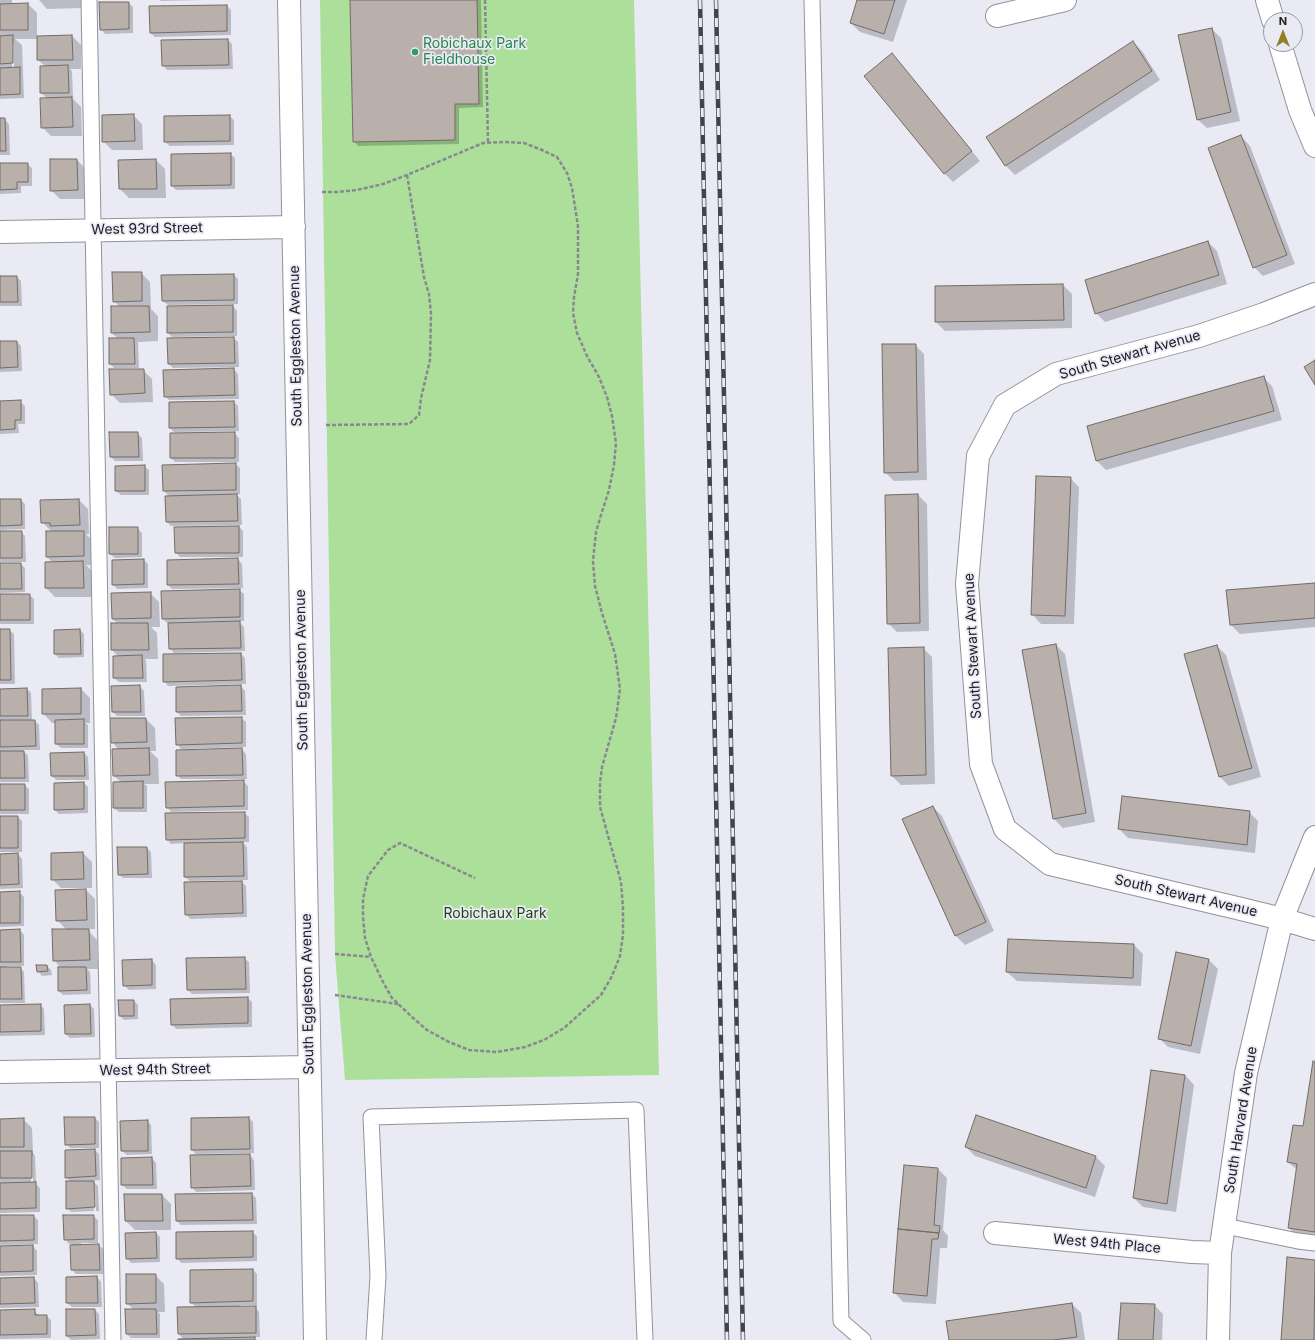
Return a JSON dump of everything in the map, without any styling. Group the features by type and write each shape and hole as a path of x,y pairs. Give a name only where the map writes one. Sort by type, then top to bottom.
{"street":[{"name":"South Eggleston Avenue","path":"289,0 314,1340"},
{"path":"997,16 1065,0"},
{"path":"1267,0 1271,12"},
{"path":"1282,52 1300,110 1315,146"},
{"name":"West 93rd Street","path":"0,232 294,226"},
{"name":"South Stewart Avenue","path":"1282,919 1050,864 1005,830 981,764 967,584 978,456 1005,405 1056,374 1199,336 1264,314 1315,294"},
{"name":"South Harvard Avenue","path":"1218,1340 1220,1253 1246,1073 1282,919 1315,837"},
{"path":"1282,919 1315,929"},
{"name":"West 94th Street","path":"0,1072 309,1067"},
{"name":"West 94th Place","path":"995,1233 1192,1252 1220,1253"}],"lane":[{"path":"88,0 113,1340"},
{"path":"812,0 841,1321 863,1340"},
{"path":"374,1340 378,1276 372,1117 636,1110 645,1340"},
{"path":"1224,1226 1315,1243"}],"path":[{"path":"485,0 488,143"},
{"path":"322,192 357,190 382,184 483,143 504,142 524,143 557,157 567,173 572,188 578,226 578,274 573,313 577,333 607,397 612,416 616,443 614,465 609,490 596,532 593,561 595,586 616,654 620,683 616,718 602,767 600,807 621,882 623,934 620,956 612,976 601,995 564,1028 544,1040 525,1047 497,1052 469,1050 449,1042 427,1030 392,998 382,982 371,957 365,938 362,916 362,899 368,876 388,850 400,843 475,878"},
{"path":"326,425 409,424 420,415 421,398 430,360 431,314 429,294 424,277 407,175"},
{"path":"335,954 371,957"},
{"path":"335,995 398,1004"}],"green space":[{"name":"Robichaux Park","path":"320,0 634,0 659,1075 345,1080 335,954"}],"building":[{"name":"Robichaux Park Fieldhouse","path":"350,0 477,0 479,104 455,104 455,140 353,142"},
{"path":"857,0 895,0 884,34 850,23"},
{"path":"99,2 129,2 129,29 100,30"},
{"path":"28,3 28,30 0,30 0,4"},
{"path":"227,5 227,31 150,33 149,6"},
{"path":"1212,28 1231,112 1197,120 1178,35"},
{"path":"13,35 13,63 0,64 0,36"},
{"path":"72,35 73,60 37,60 37,36"},
{"path":"228,39 229,65 162,66 161,40"},
{"path":"1133,41 1152,71 1005,166 986,137"},
{"path":"892,53 972,151 944,174 864,76"},
{"path":"68,65 69,93 40,93 40,66"},
{"path":"20,67 20,94 0,95 0,68"},
{"path":"72,97 73,127 41,128 40,98"},
{"path":"134,114 135,141 102,142 102,115"},
{"path":"230,115 230,141 164,142 164,116"},
{"path":"0,118 5,118 6,151 0,151"},
{"path":"1241,135 1287,255 1253,268 1208,148"},
{"path":"231,153 231,185 171,186 171,154"},
{"path":"50,159 77,159 78,190 50,191"},
{"path":"156,159 157,189 119,189 118,160"},
{"path":"0,163 28,163 28,182 17,182 17,189 0,190"},
{"path":"1208,241 1219,275 1095,314 1085,280"},
{"path":"112,272 142,272 142,301 113,302"},
{"path":"234,274 234,300 162,301 161,275"},
{"path":"0,276 17,276 18,302 0,302"},
{"path":"1063,284 1064,320 935,322 935,286"},
{"path":"233,305 233,332 167,333 167,306"},
{"path":"111,306 149,306 150,332 111,333"},
{"path":"234,337 235,363 168,364 167,338"},
{"path":"109,338 134,338 135,364 109,364"},
{"path":"0,341 17,341 18,367 0,368"},
{"path":"882,344 916,344 918,472 884,473"},
{"path":"1315,360 1315,385 1304,367"},
{"path":"234,368 235,395 164,397 163,370"},
{"path":"109,369 144,369 145,393 110,395"},
{"path":"1264,376 1274,411 1096,461 1087,426"},
{"path":"21,400 21,420 15,420 15,429 0,430 0,401"},
{"path":"234,401 235,427 169,428 169,402"},
{"path":"109,432 138,432 139,457 110,457"},
{"path":"235,432 235,458 170,458 170,433"},
{"path":"236,463 236,490 163,491 162,465"},
{"path":"145,465 145,491 115,491 115,466"},
{"path":"1036,476 1071,477 1065,616 1031,615"},
{"path":"237,494 238,521 166,522 165,496"},
{"path":"918,494 920,623 887,624 885,495"},
{"path":"0,499 21,499 22,525 0,526"},
{"path":"79,499 80,525 50,526 50,523 41,523 40,500"},
{"path":"239,526 239,553 175,553 174,527"},
{"path":"109,527 138,527 138,554 109,554"},
{"path":"0,531 22,531 22,558 0,558"},
{"path":"46,531 84,531 84,556 46,557"},
{"path":"238,558 239,584 167,585 167,560"},
{"path":"144,559 144,584 112,585 112,560"},
{"path":"83,561 84,588 45,588 45,562"},
{"path":"0,563 21,563 22,589 0,589"},
{"path":"1315,583 1315,618 1230,625 1226,590"},
{"path":"240,589 240,617 162,619 161,591"},
{"path":"151,592 151,618 112,619 111,593"},
{"path":"0,594 30,594 30,620 0,620"},
{"path":"240,621 241,648 169,649 168,623"},
{"path":"111,623 148,623 149,650 111,650"},
{"path":"0,629 10,629 11,680 0,680"},
{"path":"80,629 81,654 54,654 54,630"},
{"path":"1056,644 1086,813 1053,819 1022,650"},
{"path":"1217,645 1252,768 1219,777 1184,654"},
{"path":"924,647 926,775 891,776 888,648"},
{"path":"241,653 242,680 163,682 163,654"},
{"path":"142,655 143,678 113,678 113,656"},
{"path":"140,685 141,712 112,712 111,686"},
{"path":"241,685 242,711 176,712 176,687"},
{"path":"27,688 28,716 0,716 0,689"},
{"path":"81,688 81,714 42,714 42,689"},
{"path":"242,717 242,743 176,745 175,718"},
{"path":"110,718 146,718 147,742 111,743"},
{"path":"84,719 84,744 55,744 55,720"},
{"path":"0,720 35,720 36,746 0,747"},
{"path":"149,748 150,775 113,776 112,749"},
{"path":"242,748 243,775 176,776 176,750"},
{"path":"0,751 24,751 25,778 0,778"},
{"path":"84,752 85,776 51,776 50,753"},
{"path":"244,780 244,806 166,808 165,782"},
{"path":"143,781 143,808 113,808 113,782"},
{"path":"84,782 84,809 54,810 54,783"},
{"path":"0,784 25,784 25,810 0,810"},
{"path":"1122,796 1250,811 1247,845 1118,829"},
{"path":"933,806 986,922 955,936 902,819"},
{"path":"245,812 245,838 166,840 165,813"},
{"path":"0,816 18,816 18,848 0,848"},
{"path":"243,842 244,876 184,877 184,843"},
{"path":"117,847 147,847 148,874 118,875"},
{"path":"83,852 84,879 51,880 51,853"},
{"path":"18,853 19,884 0,885 0,854"},
{"path":"242,881 243,913 185,915 184,882"},
{"path":"86,889 87,920 56,921 55,890"},
{"path":"20,891 20,923 0,923 0,892"},
{"path":"20,929 21,962 0,962 0,930"},
{"path":"52,929 89,929 90,960 53,961"},
{"path":"1008,939 1134,944 1133,978 1006,972"},
{"path":"1176,952 1209,959 1191,1046 1158,1039"},
{"path":"245,957 246,989 187,990 186,958"},
{"path":"152,959 152,985 123,986 122,960"},
{"path":"36,965 47,965 48,971 37,972"},
{"path":"0,967 21,967 22,999 0,999"},
{"path":"58,967 86,967 87,990 58,991"},
{"path":"248,997 248,1023 171,1025 170,999"},
{"path":"118,1000 134,1000 134,1016 119,1016"},
{"path":"41,1004 41,1031 0,1032 0,1005"},
{"path":"90,1004 91,1034 65,1034 64,1005"},
{"path":"1313,1061 1315,1062 1315,1232 1288,1228 1297,1164 1287,1162 1293,1125 1303,1126"},
{"path":"1151,1070 1185,1075 1167,1204 1133,1198"},
{"path":"976,1115 1096,1156 1086,1188 965,1147"},
{"path":"64,1117 95,1117 95,1144 65,1145"},
{"path":"249,1117 250,1149 191,1150 191,1118"},
{"path":"24,1118 24,1147 0,1147 0,1119"},
{"path":"148,1120 148,1151 121,1151 120,1121"},
{"path":"95,1149 96,1176 65,1178 65,1150"},
{"path":"0,1151 32,1151 32,1178 0,1178"},
{"path":"250,1154 251,1186 191,1188 190,1155"},
{"path":"152,1157 153,1185 121,1185 121,1158"},
{"path":"904,1165 938,1168 934,1225 940,1226 939,1233 898,1229"},
{"path":"66,1181 94,1181 95,1207 66,1209"},
{"path":"36,1182 36,1208 0,1209 0,1183"},
{"path":"252,1193 253,1220 176,1221 175,1194"},
{"path":"124,1194 162,1194 163,1221 125,1221"},
{"path":"0,1215 34,1215 34,1240 0,1241"},
{"path":"63,1215 94,1215 94,1239 64,1240"},
{"path":"898,1229 939,1233 938,1239 932,1239 927,1296 893,1293"},
{"path":"253,1231 253,1257 176,1259 176,1232"},
{"path":"156,1232 157,1258 126,1259 125,1233"},
{"path":"99,1244 100,1270 71,1270 70,1245"},
{"path":"33,1245 33,1271 0,1272 0,1246"},
{"path":"1287,1257 1315,1260 1314,1340 1281,1340"},
{"path":"253,1269 253,1301 190,1303 190,1270"},
{"path":"126,1274 156,1274 156,1303 126,1304"},
{"path":"97,1276 98,1303 66,1303 66,1277"},
{"path":"34,1277 35,1303 0,1304 0,1278"},
{"path":"1072,1303 1077,1337 1053,1340 949,1340 946,1321"},
{"path":"1121,1303 1155,1304 1153,1340 1118,1340"},
{"path":"256,1306 256,1333 178,1334 177,1307"},
{"path":"35,1309 35,1315 47,1315 47,1334 0,1335 0,1310"},
{"path":"66,1309 95,1309 96,1335 66,1336"},
{"path":"125,1309 156,1309 157,1334 126,1334"},
{"path":"255,1337 255,1340 178,1340 178,1339"}],"railway":[{"path":"700,0 727,1340"},
{"path":"716,0 743,1340"}],"place":[{"name":"Robichaux Park Fieldhouse","path":"415,52"}]}
